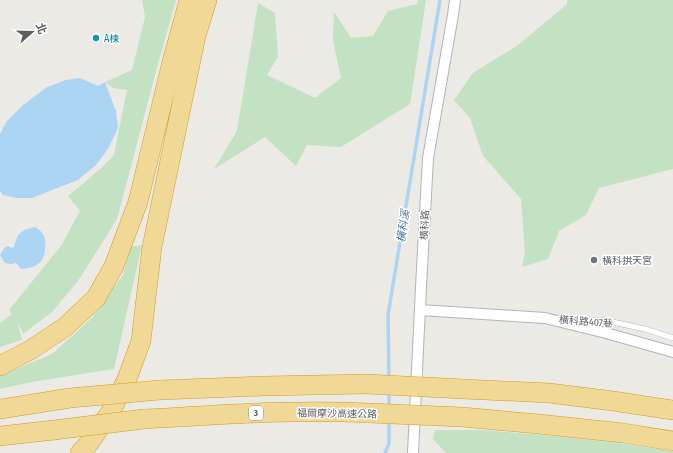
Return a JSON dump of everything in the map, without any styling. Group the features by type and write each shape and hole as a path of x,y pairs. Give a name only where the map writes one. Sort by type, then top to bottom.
{"highway":[{"path":"0,366 32,349 65,327 96,298 114,266 138,202 188,0"},
{"path":"80,453 90,442 111,411 127,379 141,341 152,246 196,36 207,0"},
{"path":"0,409 70,398 160,390 366,384 549,393 673,410"},
{"name":"福爾摩沙高速公路","path":"0,436 144,419 268,412 331,411 462,417 623,433 673,441"}],"street":[{"name":"橫科路","path":"413,453 428,158 455,0"},
{"path":"420,310 545,318 673,352"}],"lane":[{"name":"橫科路407巷","path":"545,318 608,321 644,329 673,338"}],"green space":[{"path":"142,0 176,0 117,219 78,281 52,312 23,334 17,320 22,340 0,347 0,323 12,314 9,310 61,246 80,211 68,196 99,170 114,155 127,90 113,88 105,82 132,70 145,17"},
{"path":"418,0 426,0 410,104 341,147 307,145 296,166 265,137 214,169 237,131 258,3 275,13 278,57 267,75 315,98 341,78 333,40 334,12 351,38 373,36 388,11 417,4"},
{"path":"567,0 673,0 673,169 599,188 586,215 559,231 548,259 522,267 525,252 521,199 483,156 470,118 454,100 473,73 518,45 567,4"},
{"path":"142,245 114,369 32,382 0,389 0,375 52,354 92,318 123,275 130,247"},
{"path":"435,430 481,430 544,435 619,443 673,451 673,453 446,453 433,439"}],"water":[{"path":"80,78 98,86 105,82 116,111 118,128 108,149 96,165 78,180 32,198 16,198 3,195 0,191 0,134 6,122 23,105 47,87 66,80"},
{"path":"35,227 41,231 45,239 45,253 41,261 32,267 21,269 16,263 5,263 0,255 4,248 8,246 12,248 14,247 20,233 26,229"}],"waterway":[{"name":"橫科溪","path":"389,381 388,315 440,0"},
{"name":"橫科溪","path":"389,391 389,409"},
{"name":"橫科溪","path":"385,453 389,443 389,419"}],"place":[{"name":"A棟","path":"96,38"},
{"name":"橫科拱天宮","path":"594,260"}]}
